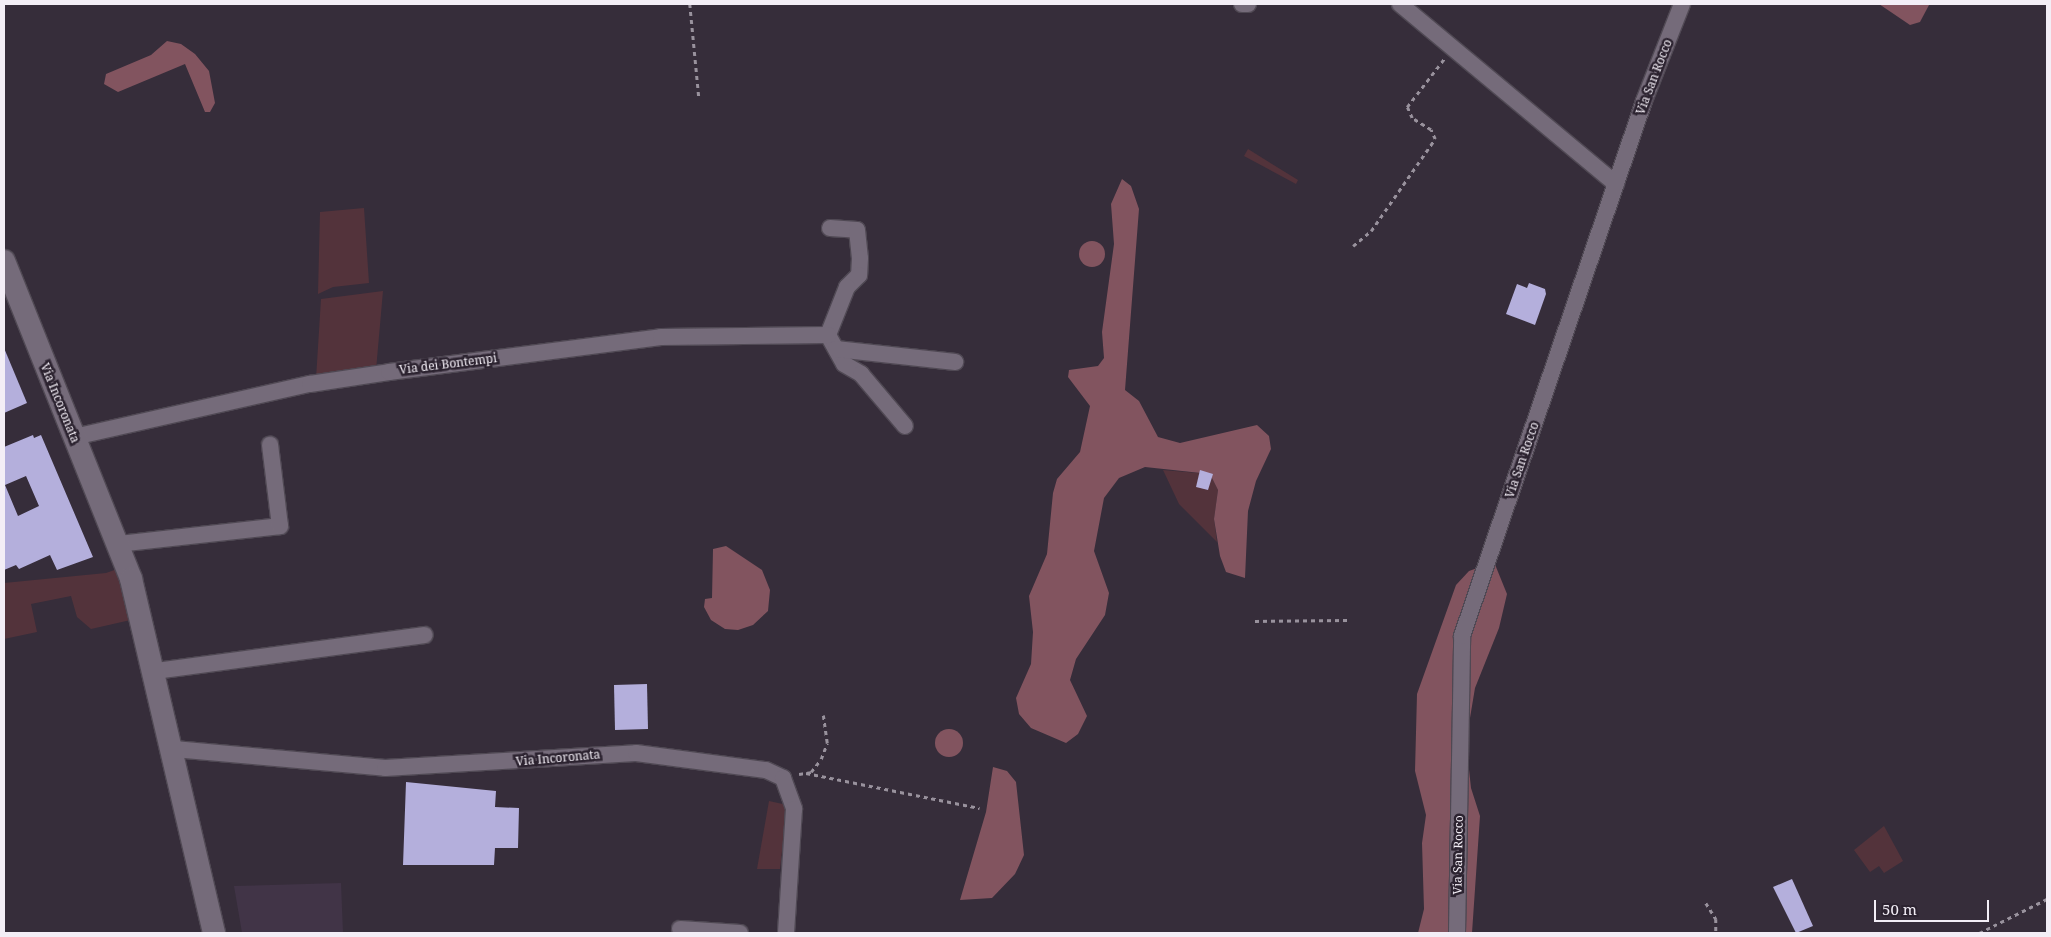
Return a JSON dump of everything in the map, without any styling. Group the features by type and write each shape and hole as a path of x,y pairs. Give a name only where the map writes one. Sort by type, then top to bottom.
{"main road":[{"name":"Via Incoronata","path":"4,261 118,544 144,619 214,933"}],"street":[{"path":"1242,4 1248,4"},
{"path":"1400,4 1616,184"},
{"name":"Via San Rocco","path":"1456,933 1462,636 1616,184 1682,4"},
{"path":"830,228 857,230 860,258 859,275 847,288 832,342 844,364 861,374 905,426"},
{"name":"Via dei Bontempi","path":"74,437 310,384 661,337 832,342 955,362"},
{"path":"118,544 280,526 270,445"},
{"path":"155,671 425,635"},
{"name":"Via Incoronata","path":"174,749 384,768 636,753 730,763 783,778"},
{"path":"783,778 794,809 786,933"},
{"path":"680,929 740,933"}],"path":[{"path":"690,4 698,98"},
{"path":"1354,246 1375,225 1435,139 1431,130 1412,118 1407,107 1453,48"},
{"path":"1255,621 1349,620"},
{"path":"806,773 822,759 827,743 822,714"},
{"path":"783,778 806,773 979,808"},
{"path":"1979,933 2047,899"},
{"path":"1706,903 1716,919 1716,933"}],"shaded area":[{"path":"1879,4 1929,5 1920,22 1910,25"},
{"path":"167,41 181,44 195,54 209,71 215,103 210,112 205,112 185,64 118,92 104,84 106,74 151,55"},
{"path":"1248,149 1298,180 1296,184 1244,156"},
{"path":"1122,179 1131,186 1139,209 1125,390 1139,401 1158,437 1180,443 1257,425 1269,436 1271,449 1256,481 1248,511 1245,578 1226,572 1220,556 1214,519 1218,490 1210,474 1145,467 1119,478 1104,498 1094,551 1109,593 1105,615 1076,659 1070,680 1087,716 1078,734 1066,743 1031,728 1019,714 1016,698 1031,664 1033,632 1029,596 1047,554 1053,493 1057,479 1080,452 1090,406 1068,377 1069,370 1098,366 1104,358 1102,332 1114,244 1111,204"},
{"path":"364,208 369,283 333,287 318,294 320,212"},
{"path":"1092,241 1101,245 1105,254 1101,263 1092,267 1083,263 1079,254 1083,245"},
{"path":"383,291 376,370 316,379 321,299"},
{"path":"1163,470 1210,474 1218,490 1214,519 1217,542 1179,504"},
{"path":"726,546 762,570 770,590 768,611 753,625 738,630 725,629 711,620 704,607 705,599 712,598 713,549"},
{"path":"1494,562 1507,594 1499,628 1475,688 1466,742 1471,788 1480,816 1472,933 1418,933 1424,909 1422,843 1426,815 1415,771 1417,694 1456,585 1469,571"},
{"path":"120,568 135,619 91,629 77,617 71,596 31,604 37,632 4,639 4,583 106,573"},
{"path":"949,729 959,733 963,743 959,753 949,757 939,753 935,743 939,733"},
{"path":"993,767 1007,771 1016,782 1024,855 1015,874 992,898 960,900 986,812"},
{"path":"769,801 787,805 780,869 757,869"},
{"path":"1884,826 1903,861 1884,873 1879,866 1870,872 1854,850"},
{"path":"341,883 343,933 242,933 234,886"}],"building":[{"path":"1529,283 1545,289 1546,294 1535,325 1506,314 1517,284 1527,288"},
{"path":"4,348 27,403 4,413"},
{"path":"33,435 34,438 41,435 93,557 57,570 50,555 19,569 16,565 4,570 4,447","holes":["26,476 39,506 18,516 5,485"]},
{"path":"1200,470 1213,474 1208,490 1196,487"},
{"path":"647,684 648,729 615,730 614,685"},
{"path":"406,782 496,791 495,807 519,808 518,848 495,848 494,865 403,865"},
{"path":"1792,879 1813,926 1796,933 1773,887"}]}
